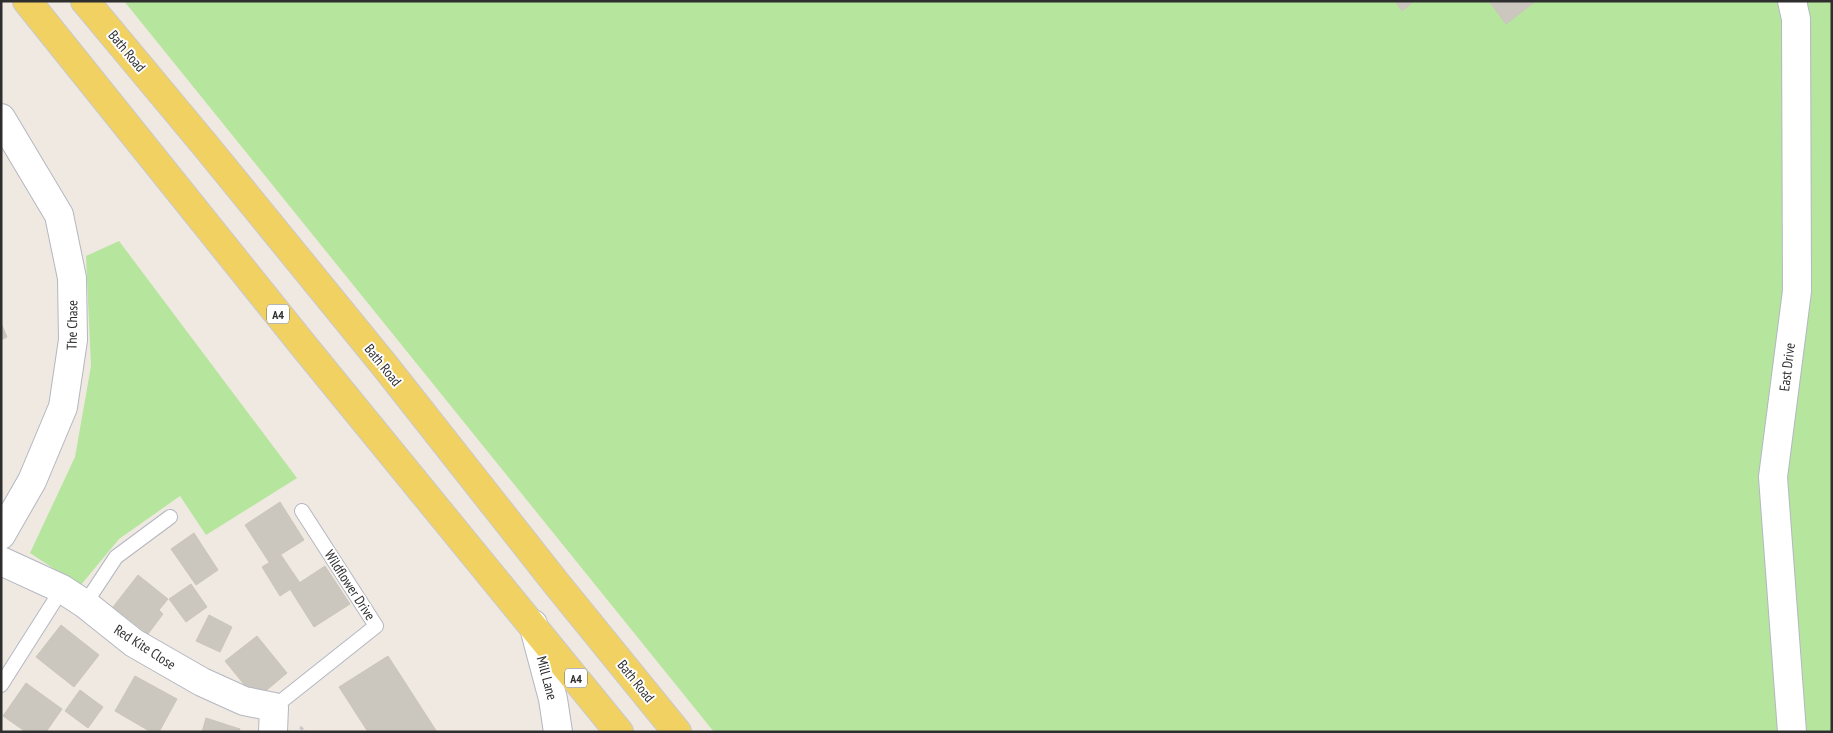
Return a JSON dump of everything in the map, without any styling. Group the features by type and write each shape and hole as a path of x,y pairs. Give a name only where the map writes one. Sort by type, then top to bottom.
{"main road":[{"name":"A4","path":"27,1 303,345 619,732"},
{"name":"Bath Road","path":"85,1 212,153 385,366 556,583 677,732"}],"street":[{"name":"East Drive","path":"1792,1 1796,19 1797,291 1773,477 1792,732"},
{"name":"The Chase","path":"1,118 59,215 72,278 74,340 63,407 32,481 1,535"},
{"name":"Red Kite Close","path":"1,561 62,589 85,604 134,643 202,682 244,701 273,719"},
{"name":"Mill Lane","path":"532,624 553,699 558,732"}],"lane":[{"name":"Wildflower Drive","path":"273,719 376,626 302,510"},
{"path":"85,604 116,557 170,517"},
{"path":"1,685 62,589"}],"green space":[{"path":"124,1 1832,1 1832,732 714,732"},
{"path":"119,241 297,478 206,535 180,496 119,539 80,586 30,553 75,457 91,366 86,256"}],"building":[{"path":"1395,1 1414,1 1402,11"},
{"path":"1489,1 1536,1 1506,24"},
{"path":"1,323 7,337 1,340"},
{"path":"280,502 304,540 269,562 245,525"},
{"path":"194,533 218,570 196,585 171,549"},
{"path":"281,555 300,583 280,596 262,567"},
{"path":"325,566 350,604 314,627 290,589"},
{"path":"138,575 168,599 159,610 163,614 148,634 113,607"},
{"path":"191,584 207,607 186,622 169,599"},
{"path":"209,615 232,627 220,652 196,641"},
{"path":"61,625 99,655 74,687 36,657"},
{"path":"257,636 287,673 256,699 225,661"},
{"path":"388,656 437,732 368,732 339,687"},
{"path":"135,676 177,699 159,732 151,732 115,711"},
{"path":"26,683 62,709 46,732 26,732 3,716"},
{"path":"80,690 103,707 88,728 65,711"},
{"path":"206,718 240,729 239,732 202,732"}]}
